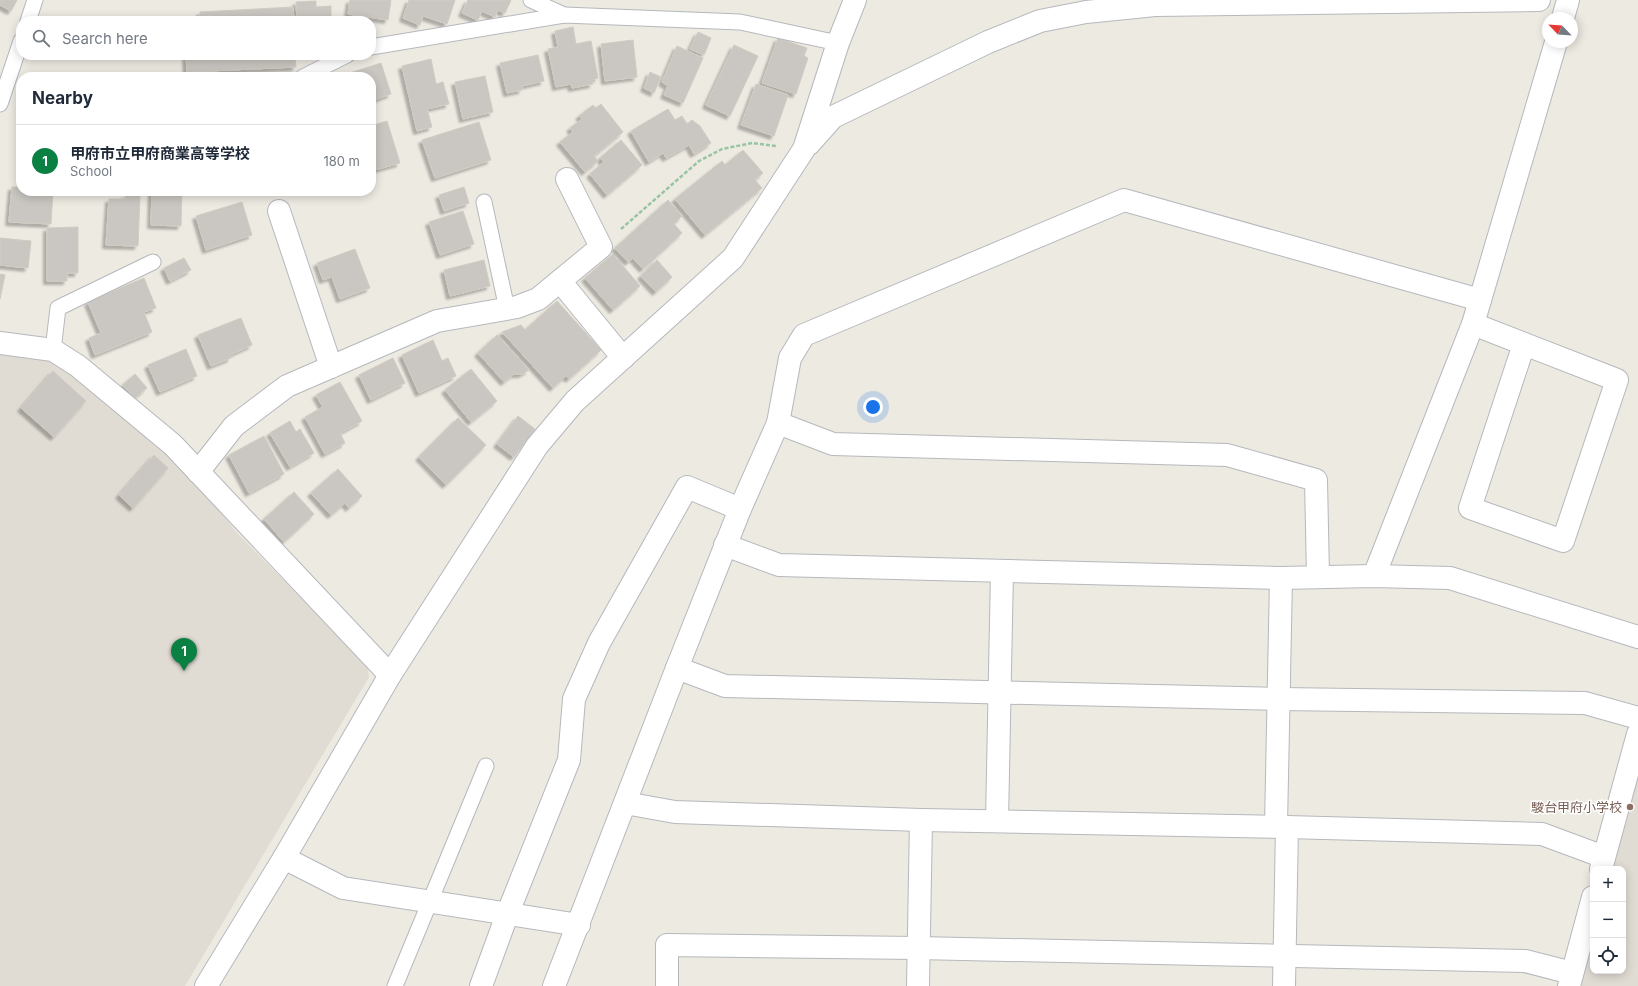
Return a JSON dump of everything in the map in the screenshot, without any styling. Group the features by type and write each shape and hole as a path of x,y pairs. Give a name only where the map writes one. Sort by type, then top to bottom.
{"street":[{"path":"804,149 838,43 855,0"},
{"path":"206,986 284,858 390,675 537,446 575,401 733,258 804,149 833,117 988,42 1040,22 1086,12 1155,5 1539,0"},
{"path":"1565,12 1568,0"},
{"path":"1374,576 1474,324 1554,48"},
{"path":"198,472 234,426 287,386 437,321 517,307 538,299 601,247 567,179"},
{"path":"554,986 676,668 725,545 778,423 790,358 804,335 1124,200 1480,300"},
{"path":"279,211 331,367"},
{"path":"560,280 623,358"},
{"path":"1474,324 1617,380 1563,541 1470,508 1524,344"},
{"path":"0,343 53,350 78,366 173,445 390,675"},
{"path":"778,423 833,444 1227,455 1316,480 1318,576"},
{"path":"481,986 507,915 570,760 574,699 599,643 687,487 740,509"},
{"path":"725,545 779,565 1281,578 1318,576 1374,576 1450,578 1638,637"},
{"path":"997,821 1002,571"},
{"path":"1281,578 1279,699 1284,986"},
{"path":"676,668 725,686 1279,699 1585,703 1638,718"},
{"path":"625,803 675,812 921,820 1281,826 1542,834 1602,863 1638,734"},
{"path":"918,986 921,820"},
{"path":"284,858 342,888 578,925"},
{"path":"667,986 667,945 918,948 1525,961 1570,980 1592,902"}],"lane":[{"path":"30,16 35,0"},
{"path":"531,0 564,15"},
{"path":"376,46 564,15 740,22 838,43"},
{"path":"0,104 16,56"},
{"path":"313,72 337,60"},
{"path":"484,202 507,309"},
{"path":"53,350 58,308 153,262"},
{"path":"395,986 486,766"}],"path":[{"path":"601,247 699,161 722,149 752,143 804,149"}],"shaded area":[{"path":"0,353 48,360 70,370 193,476 236,532 367,664 369,677 185,986 0,986"},
{"name":"駿台甲府小学校","path":"1638,745 1638,986 1579,986 1590,940 1590,974 1626,974 1626,866 1608,866"}],"building":[{"path":"0,0 17,0 11,11 0,5"},
{"path":"350,0 391,0 388,20 376,18 376,16 348,14"},
{"path":"409,0 455,0 447,24 423,16 420,25 403,18"},
{"path":"468,0 511,0 505,13 498,10 495,17 482,11 478,20 462,13"},
{"path":"316,1 316,7 331,6 331,16 297,16 296,2"},
{"path":"293,7 294,16 200,16 200,12"},
{"path":"573,27 576,44 591,41 598,78 592,80 593,84 572,88 571,84 556,87 548,49 558,47 555,31"},
{"path":"698,32 711,38 704,55 690,49"},
{"path":"778,38 807,48 804,56 808,58 796,94 762,83"},
{"path":"633,40 637,77 605,81 601,44"},
{"path":"734,45 758,56 730,116 706,105"},
{"path":"677,46 703,58 683,103 664,95 668,86 662,82"},
{"path":"538,55 544,81 522,86 522,90 507,93 500,63"},
{"path":"431,59 436,84 443,82 449,104 427,109 432,127 417,131 402,66"},
{"path":"186,60 295,60 296,67 187,72"},
{"path":"381,63 391,94 376,99 376,72 353,72"},
{"path":"650,72 661,77 654,93 644,88"},
{"path":"485,76 493,112 463,119 455,82"},
{"path":"756,84 788,95 774,136 741,125"},
{"path":"601,104 623,132 594,156 598,161 585,172 560,142 573,132 570,128 582,119 579,116 593,105 596,108"},
{"path":"668,109 675,120 682,116 687,124 692,120 700,126 711,143 694,154 689,145 666,158 663,153 649,162 631,131"},
{"path":"387,121 400,163 376,170 376,124"},
{"path":"479,122 491,160 435,178 422,140"},
{"path":"621,140 642,165 607,195 590,174 604,162 600,158"},
{"path":"743,150 763,173 755,180 762,188 705,235 675,199 722,161 725,165"},
{"path":"12,187 16,187 16,196 53,196 51,224 9,222"},
{"path":"464,187 469,203 444,211 439,195"},
{"path":"125,196 140,196 138,246 106,245 109,199 126,199"},
{"path":"152,196 182,196 181,226 151,225"},
{"path":"668,200 682,216 674,224 682,233 643,269 633,258 628,262 615,248"},
{"path":"242,202 252,235 206,250 196,216"},
{"path":"463,211 474,244 440,255 429,222"},
{"path":"78,227 78,273 67,273 67,281 47,281 47,228"},
{"path":"0,238 31,241 28,268 0,265"},
{"path":"355,249 370,288 340,299 332,277 323,280 317,263"},
{"path":"613,254 640,286 613,310 585,278"},
{"path":"184,258 191,270 170,281 164,268"},
{"path":"484,260 490,286 450,296 444,270"},
{"path":"657,260 672,277 656,292 641,276"},
{"path":"0,274 5,275 0,299"},
{"path":"144,278 156,308 144,312 152,332 95,355 89,338 101,333 88,302"},
{"path":"557,301 601,350 569,379 566,376 553,388 502,332 521,325 525,330"},
{"path":"241,318 252,345 230,355 231,358 211,366 198,335"},
{"path":"497,335 529,370 522,374 514,374 504,382 478,353"},
{"path":"433,340 442,361 448,358 456,376 419,393 402,355"},
{"path":"186,349 197,376 160,392 148,365"},
{"path":"393,358 405,383 371,400 359,375"},
{"path":"471,369 497,401 471,422 445,390"},
{"path":"53,371 86,401 54,437 21,408"},
{"path":"135,374 147,388 135,398 123,385"},
{"path":"340,382 362,421 340,433 345,443 325,454 305,417 323,407 316,395"},
{"path":"518,416 535,429 514,457 497,444"},
{"path":"458,418 486,445 446,485 419,457"},
{"path":"290,421 296,432 300,429 314,453 290,467 270,433"},
{"path":"264,436 284,474 249,493 229,455"},
{"path":"154,455 168,468 133,508 119,495"},
{"path":"338,469 362,496 349,508 345,503 331,515 311,493"},
{"path":"294,492 314,514 284,542 264,519"}],"place":[{"name":"甲府市立甲府商業高等学校","path":"184,671"},
{"name":"駿台甲府小学校","path":"1630,807"}]}
